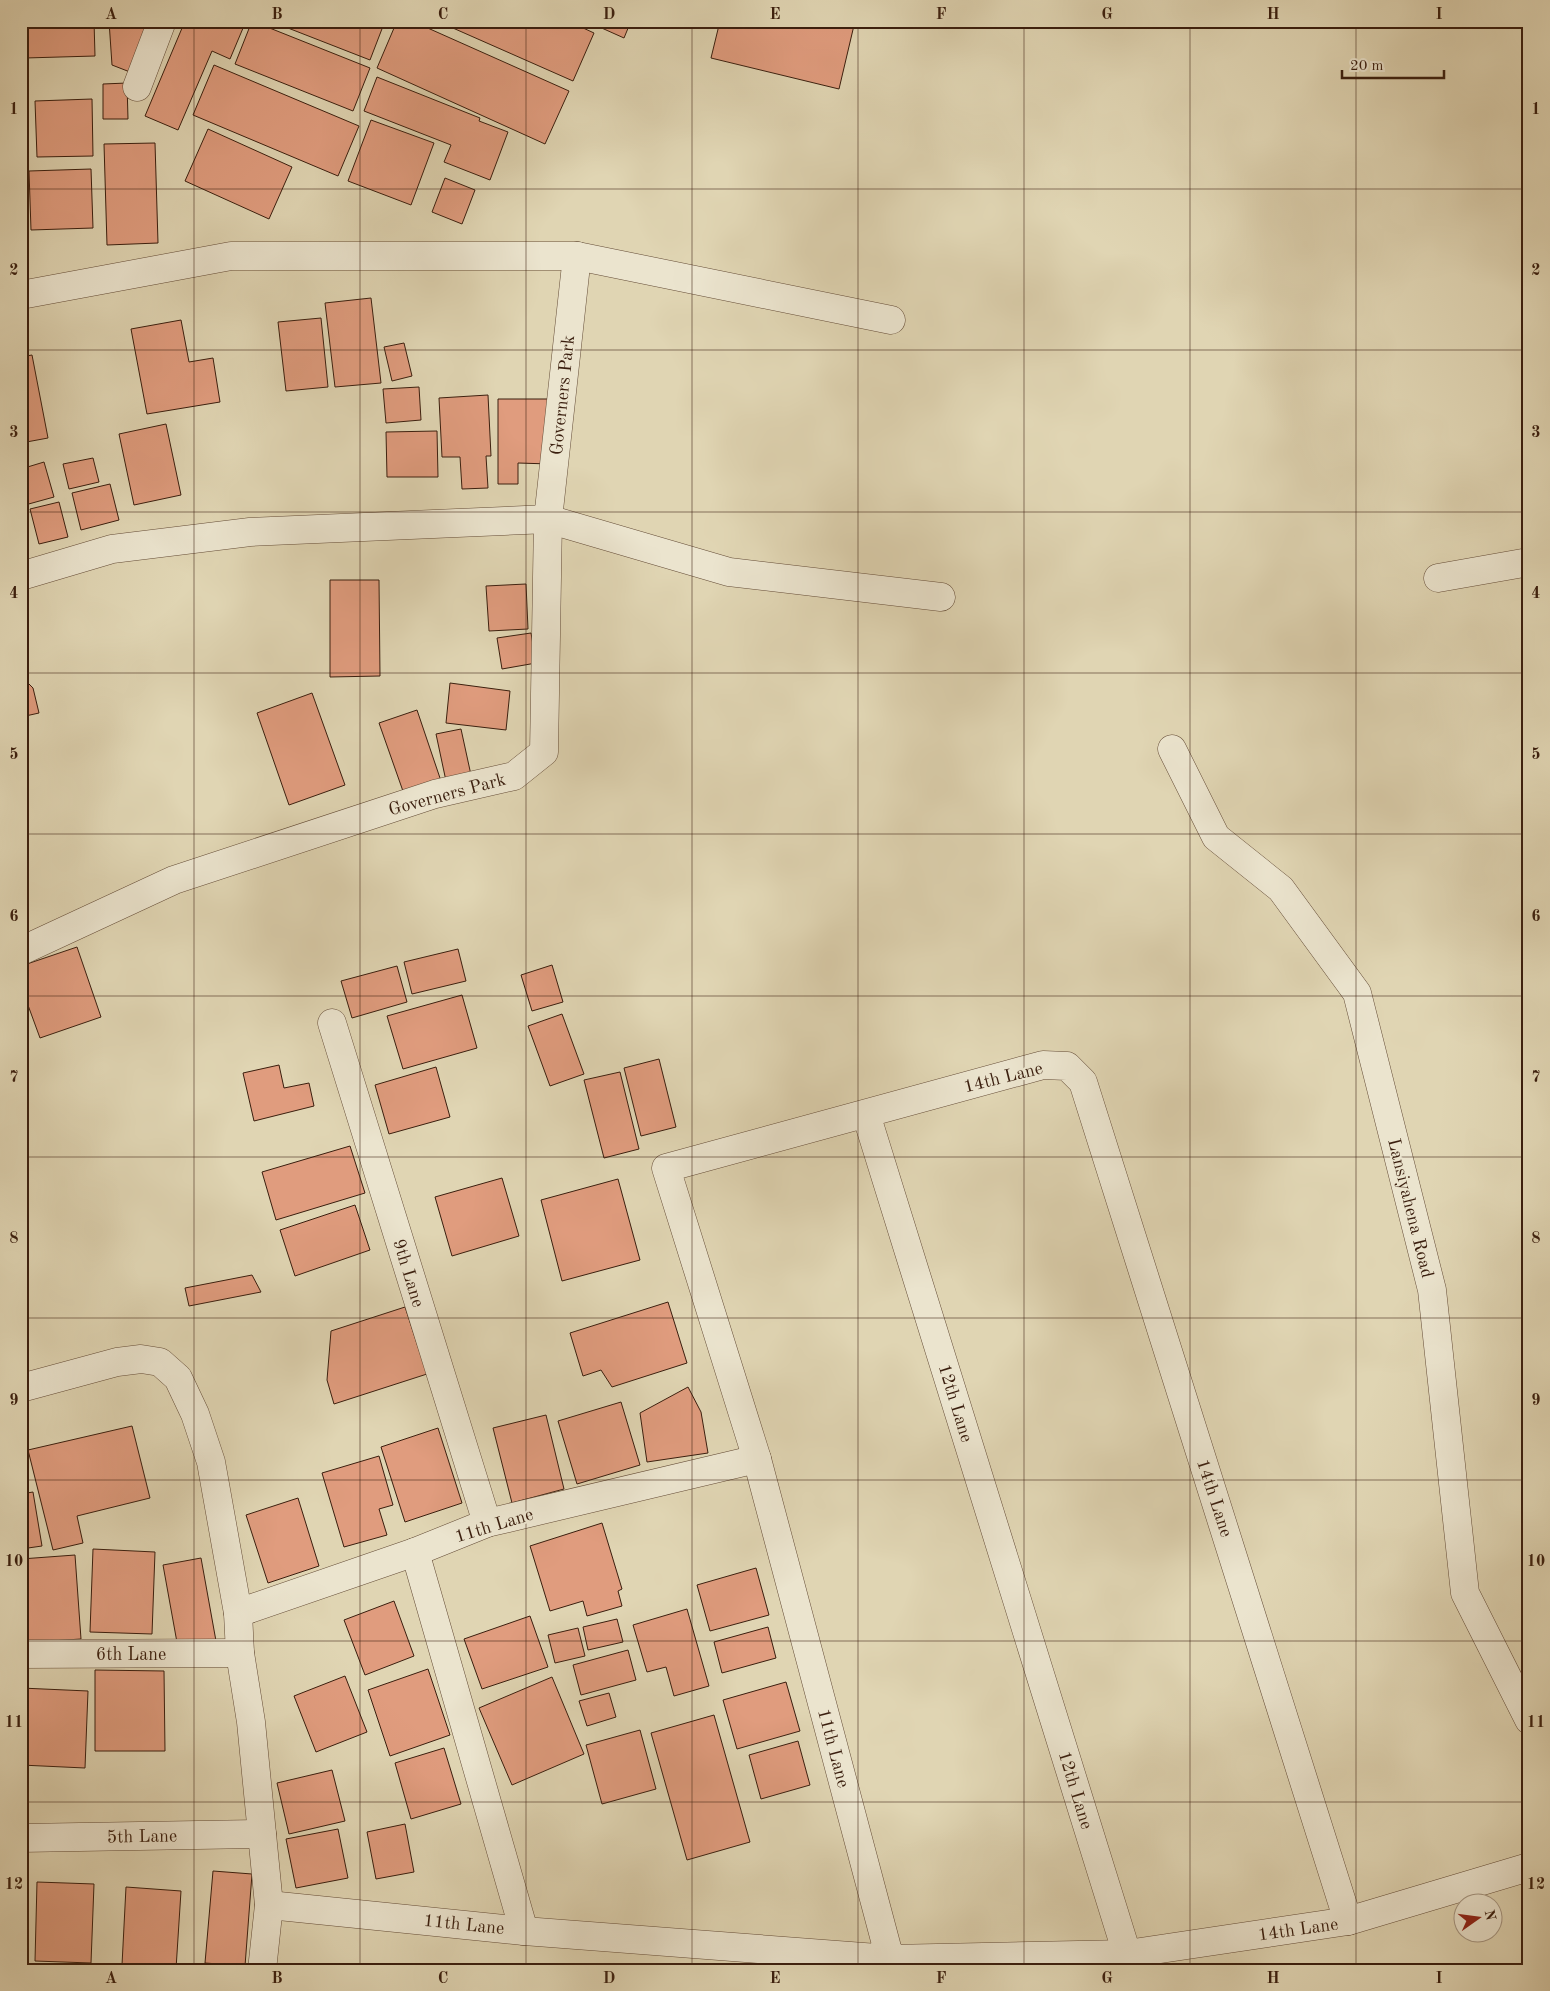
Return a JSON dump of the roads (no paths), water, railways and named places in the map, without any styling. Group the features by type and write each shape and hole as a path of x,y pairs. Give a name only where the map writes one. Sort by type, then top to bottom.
{"street":[{"path":"137,86 162,21"},
{"path":"21,295 231,256 577,256 891,320"},
{"name":"Governers Park","path":"21,951 174,880 435,794 514,776 544,752 548,519 577,256"},
{"path":"21,576 112,549 250,532 548,519 729,572 941,597"},
{"path":"1438,578 1529,562"},
{"name":"Lansiyahena Road","path":"1172,749 1216,837 1281,889 1357,993 1432,1290 1465,1593 1529,1720"},
{"name":"9th Lane","path":"332,1023 487,1523"},
{"name":"14th Lane","path":"866,1114 1043,1065 1067,1066 1083,1082 1348,1921 1127,1954"},
{"path":"757,1460 666,1168 866,1114"},
{"name":"12th Lane","path":"866,1114 1127,1954"},
{"path":"21,1388 117,1362 141,1359 160,1362 178,1378 195,1414 211,1462 238,1613 240,1653 251,1722 269,1905 262,1970"},
{"name":"11th Lane","path":"238,1613 416,1552 487,1523 757,1460 890,1959 524,1930 269,1905"},
{"path":"416,1552 524,1930"},
{"name":"6th Lane","path":"21,1654 240,1653"},
{"name":"5th Lane","path":"21,1838 262,1834"},
{"path":"1348,1921 1529,1867"},
{"path":"890,1959 1127,1954"}]}
